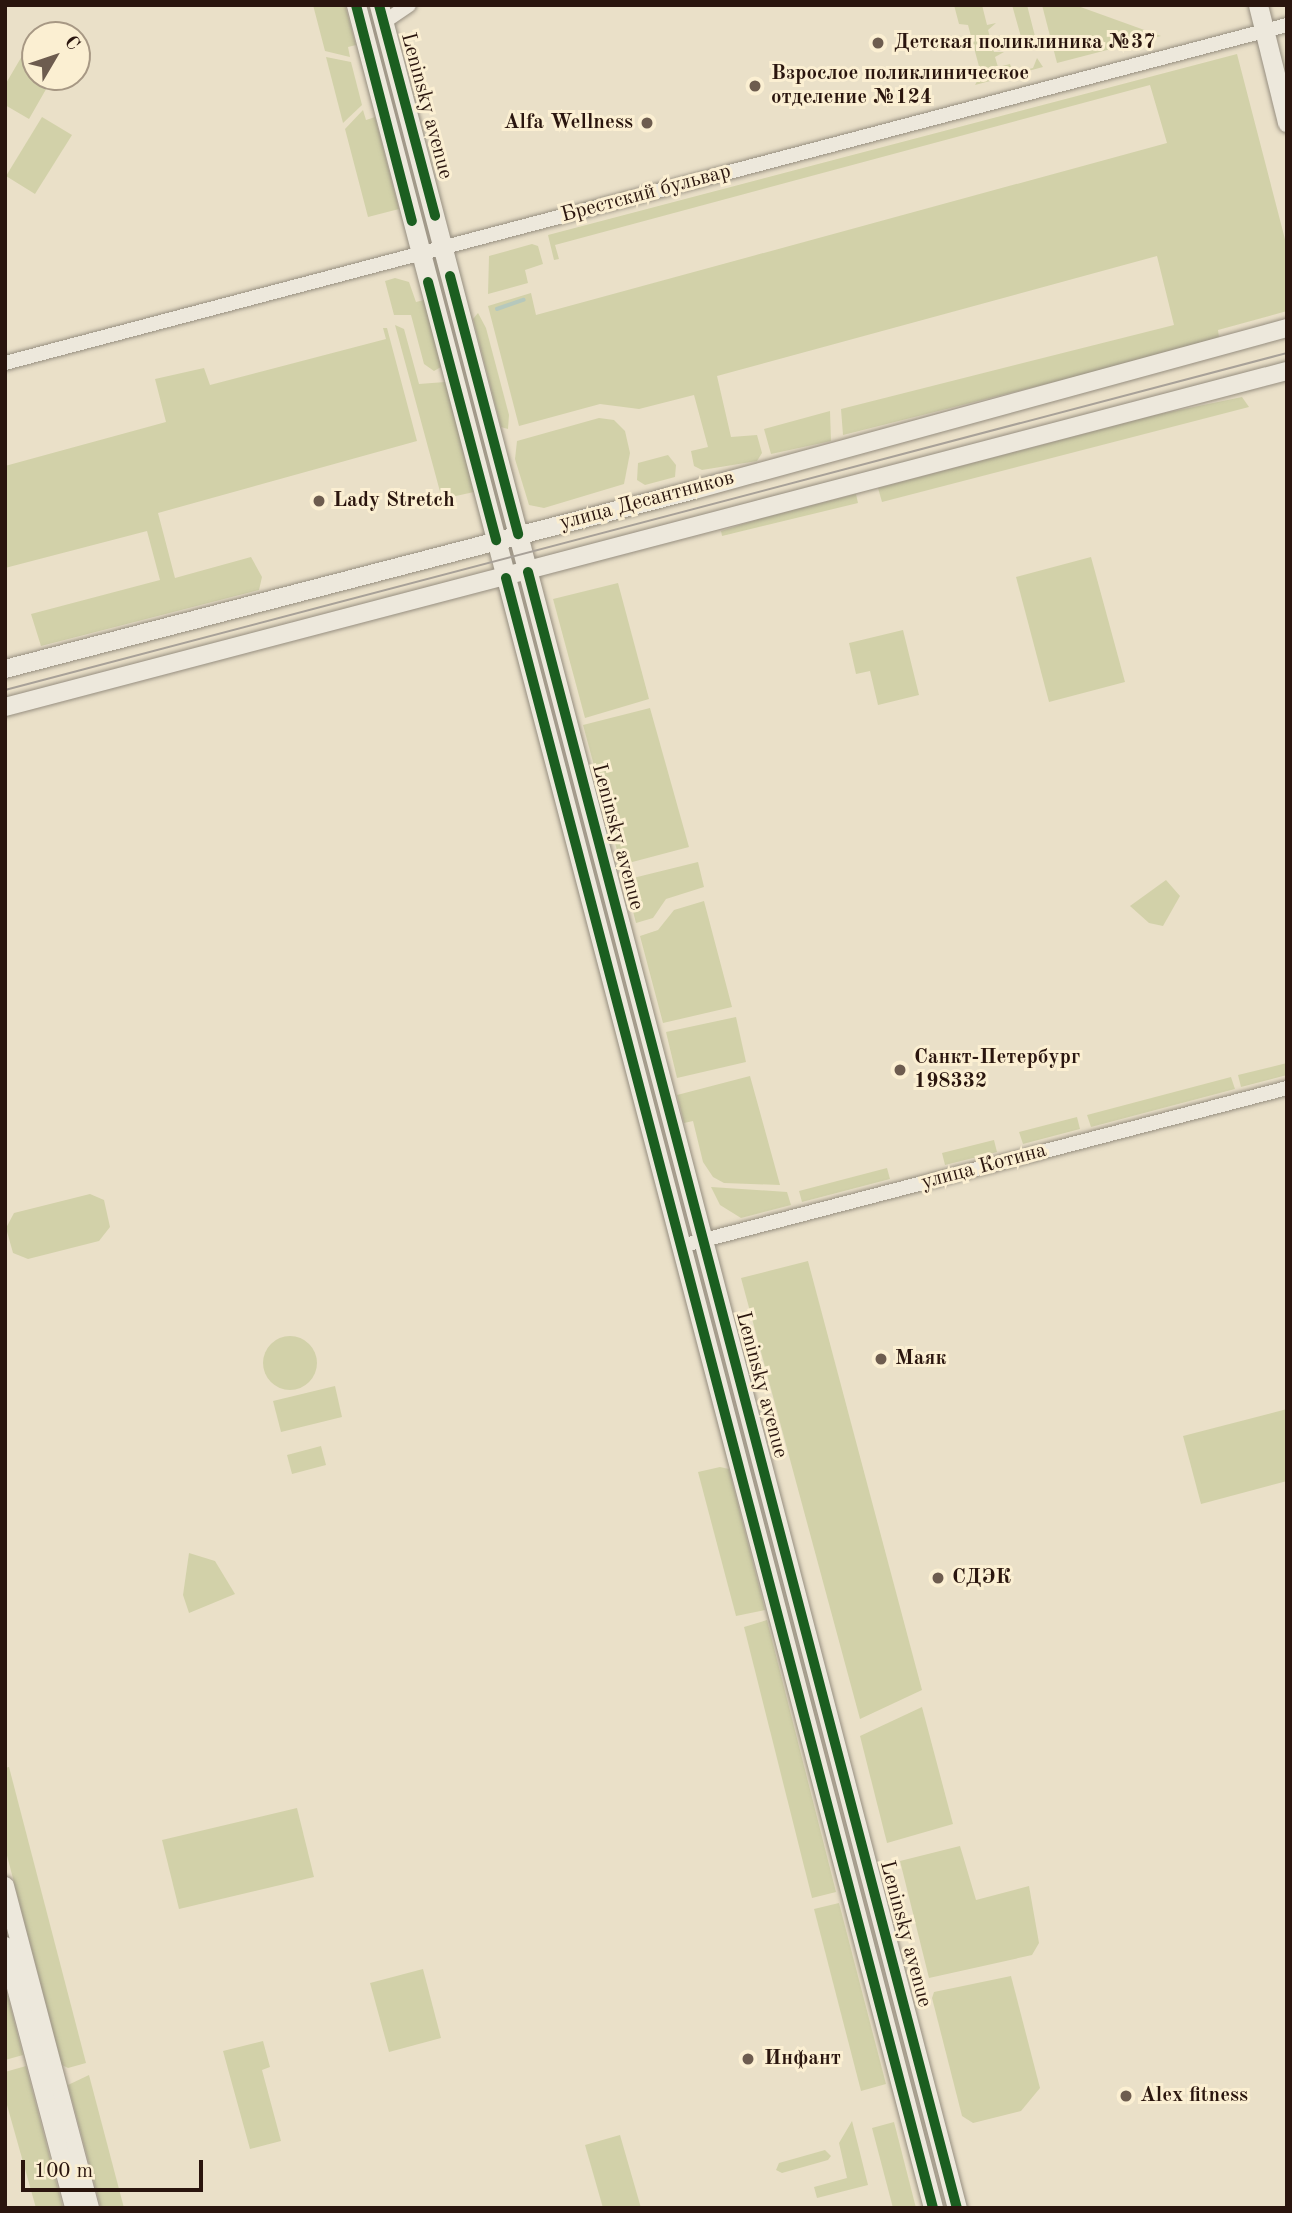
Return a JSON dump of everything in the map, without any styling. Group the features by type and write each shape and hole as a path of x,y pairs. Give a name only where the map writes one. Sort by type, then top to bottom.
{"main road":[{"name":"Leninsky avenue","path":"356,5 933,2208"},
{"path":"1258,5 1287,122"},
{"name":"Leninsky avenue","path":"382,13 957,2208"}],"street":[{"path":"382,13 409,5"},
{"name":"Брестский бульвар","path":"5,363 1287,25"},
{"name":"улица Десантников","path":"5,669 1287,328"},
{"name":"улица Десантников","path":"5,707 506,578 1287,371"},
{"name":"улица Котина","path":"681,1246 1287,1087"},
{"path":"5,1886 90,2208"},
{"path":"5,1946 74,2208"}],"green space":[{"path":"313,5 345,5 356,45 348,47 350,57 325,51"},
{"path":"954,5 982,5 987,25 996,23 988,30 994,52 1004,52 995,57 998,67 1010,64 1013,73 1033,68 1037,58 1043,67 975,85 981,74 968,25 959,24"},
{"path":"1012,5 1027,5 1037,44 1032,49 1015,50 1023,44"},
{"path":"1042,5 1075,5 1161,36 1057,63"},
{"path":"1237,54 1287,247 1287,311 1218,330 1219,337 1138,361 843,435 841,409 1174,325 1157,256 717,376 731,437 757,435 762,453 757,461 702,470 694,466 691,451 708,447 694,395 639,409 600,404 519,426 488,306 531,293 536,315 1167,143 1150,85 555,245 559,259 554,260 548,235"},
{"path":"326,57 351,62 362,105 343,123"},
{"path":"21,58 21,91 45,91 29,119 5,105 5,85"},
{"path":"363,110 366,120 375,117 399,209 368,217 345,129"},
{"path":"42,117 72,135 35,194 6,176"},
{"path":"532,244 538,246 543,264 525,270 528,283 488,294 489,256"},
{"path":"395,278 409,282 416,302 424,300 441,367 434,371 424,364 411,315 394,315 385,281"},
{"path":"478,313 486,328 509,415 508,429 501,427 473,319"},
{"path":"395,325 404,329 419,384 445,382 474,492 442,499"},
{"path":"383,328 387,328 417,441 158,513 175,578 251,557 262,577 259,590 41,646 31,614 160,580 147,531 5,568 5,466 166,422 155,379 204,368 210,385 386,339"},
{"path":"1242,397 1249,407 882,502 878,488 1155,415"},
{"path":"830,411 831,441 771,454 764,429"},
{"path":"599,418 614,420 625,431 630,453 624,484 544,508 529,505 515,459 517,441"},
{"path":"668,455 676,465 675,477 645,485 637,480 638,463"},
{"path":"856,494 858,503 722,536 721,531 759,519"},
{"path":"1091,557 1125,682 1049,702 1016,577"},
{"path":"618,583 649,699 585,718 553,599"},
{"path":"903,630 919,695 878,705 870,671 856,674 849,643"},
{"path":"650,708 689,847 621,865 583,725"},
{"path":"698,862 704,887 666,899 653,918 636,923 625,880"},
{"path":"1166,880 1180,896 1163,926 1149,923 1130,906"},
{"path":"704,901 732,1007 663,1023 640,936 658,930 674,910"},
{"path":"736,1017 746,1062 677,1078 666,1032"},
{"path":"1287,1063 1287,1075 1241,1087 1238,1075"},
{"path":"750,1076 780,1185 724,1183 713,1177 703,1162 693,1121 684,1123 677,1095"},
{"path":"1231,1077 1235,1089 1091,1127 1087,1115"},
{"path":"1077,1117 1080,1129 1023,1144 1019,1132"},
{"path":"994,1140 997,1152 945,1165 942,1153"},
{"path":"887,1168 890,1179 802,1202 799,1191"},
{"path":"711,1187 787,1192 791,1205 741,1218 720,1205"},
{"path":"90,1194 104,1200 110,1227 99,1241 28,1259 13,1253 6,1228 14,1213"},
{"path":"808,1261 922,1690 860,1719 741,1278"},
{"path":"295,1336 305,1340 313,1348 317,1363 313,1378 305,1386 285,1390 275,1386 267,1378 263,1358 267,1348 275,1340"},
{"path":"335,1386 342,1417 281,1432 273,1401"},
{"path":"1287,1409 1287,1481 1201,1504 1183,1436"},
{"path":"321,1446 326,1465 292,1474 287,1455"},
{"path":"720,1467 729,1469 765,1610 736,1616 698,1472"},
{"path":"189,1553 215,1561 235,1594 189,1613 183,1595"},
{"path":"767,1620 836,1892 812,1898 744,1627"},
{"path":"922,1707 953,1824 887,1843 860,1736"},
{"path":"9,1767 86,2063 68,2068 62,2065 5,1848 5,1768"},
{"path":"297,1808 314,1877 179,1909 162,1840"},
{"path":"960,1846 976,1900 1029,1886 1039,1943 1032,1955 929,1978 900,1861"},
{"path":"839,1903 886,2084 861,2091 814,1909"},
{"path":"423,1969 441,2038 389,2052 370,1983"},
{"path":"1011,1976 1040,2088 1021,2111 973,2123 962,2116 932,1998 934,1992"},
{"path":"5,1985 23,2055 5,2060"},
{"path":"263,2041 270,2067 262,2070 281,2141 250,2149 223,2051"},
{"path":"26,2066 63,2208 36,2208 5,2098 5,2072"},
{"path":"89,2075 124,2208 101,2208 68,2085"},
{"path":"852,2121 868,2185 817,2198 814,2187 847,2178 839,2143"},
{"path":"894,2122 916,2208 893,2208 872,2128"},
{"path":"620,2135 641,2208 603,2208 585,2145"},
{"path":"825,2150 831,2156 828,2160 782,2173 776,2170 779,2163"}],"waterway":[{"path":"497,309 523,300"}],"tram line":[{"path":"5,690 1287,353"}],"cycle path":[{"path":"356,5 412,221"},
{"path":"379,5 435,216"},
{"path":"450,276 518,534"},
{"path":"428,282 496,540"},
{"path":"528,572 957,2208"},
{"path":"506,578 933,2208"}],"place":[{"name":"Детская поликлиника №37","path":"878,43"},
{"name":"Взрослое поликлиническое отделение №124","path":"755,86"},
{"name":"Alfa Wellness","path":"647,123"},
{"name":"Lady Stretch","path":"319,501"},
{"name":"Санкт-Петербург 198332","path":"900,1070"},
{"name":"Маяк","path":"881,1359"},
{"name":"СДЭК","path":"938,1578"},
{"name":"Инфант","path":"748,2059"},
{"name":"Alex fitness","path":"1126,2096"}]}
